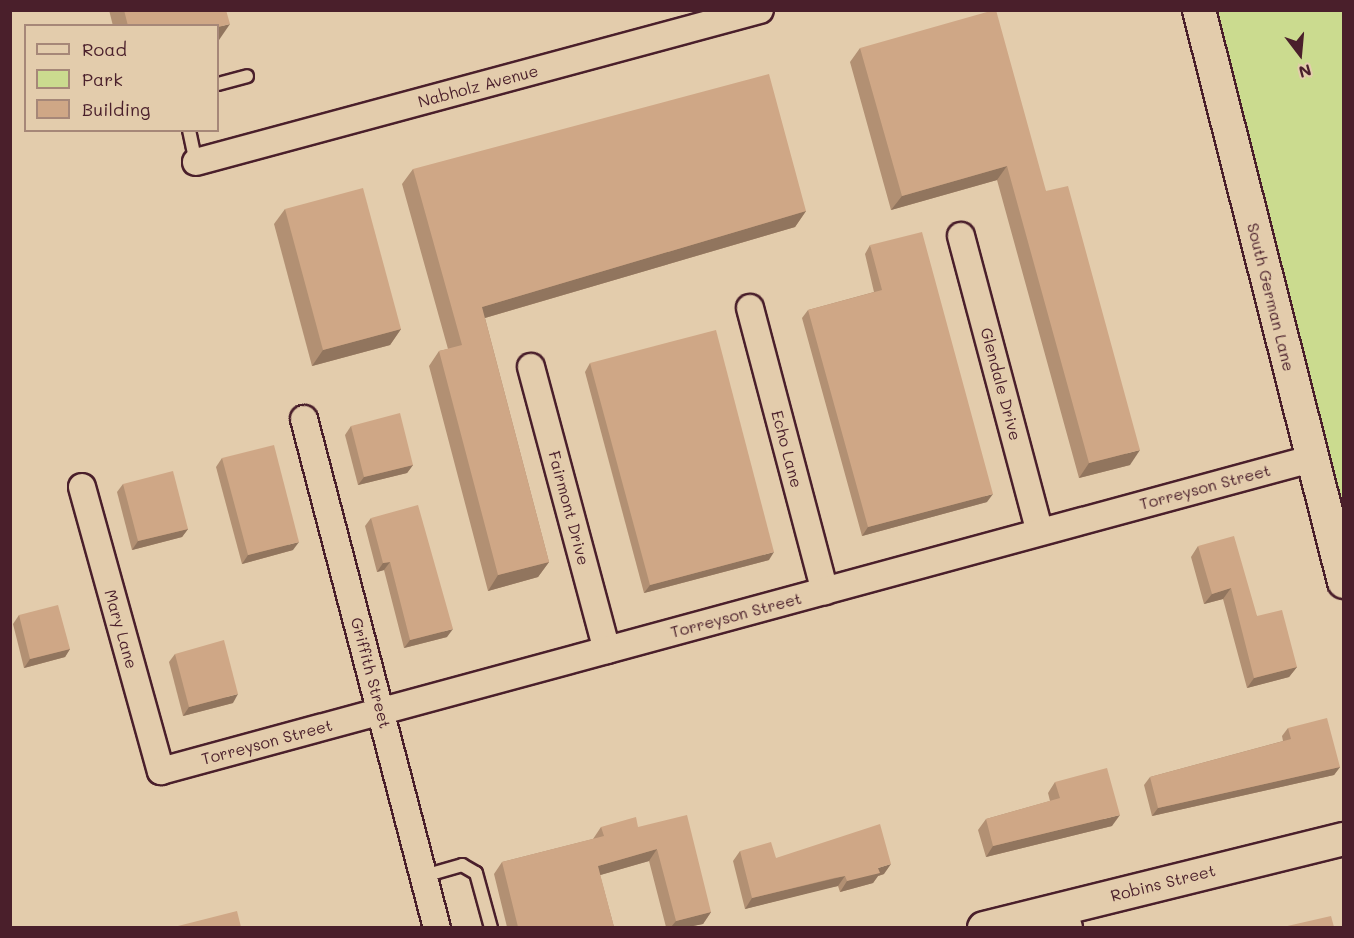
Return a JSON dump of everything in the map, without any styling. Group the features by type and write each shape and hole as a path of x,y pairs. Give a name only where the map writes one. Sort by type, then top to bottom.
{"street":[{"name":"Nabholz Avenue","path":"196,162 759,10"},
{"name":"South German Lane","path":"1199,10 1344,582"},
{"name":"Glendale Drive","path":"961,236 1040,532"},
{"name":"Echo Lane","path":"750,308 825,591"},
{"name":"Fairmont Drive","path":"531,367 607,650"},
{"name":"Griffith Street","path":"304,419 437,927"},
{"name":"Torreyson Street","path":"161,771 1311,459"},
{"name":"Mary Lane","path":"82,487 161,771"},
{"name":"Robins Street","path":"984,927 1066,917 1344,839"}],"lane":[{"path":"219,84 247,76"},
{"path":"189,132 196,162"},
{"path":"424,876 462,865 476,873 491,927"}],"green space":[{"path":"1209,11 1343,11 1343,534"}],"building":[{"path":"124,10 226,10 230,24 219,27 219,24 128,24"},
{"path":"996,10 1046,191 1068,186 1140,450 1089,463 1007,166 902,196 860,48"},
{"path":"769,74 806,211 482,307 549,562 498,575 439,351 462,345 413,169"},
{"path":"363,188 401,329 323,350 285,209"},
{"path":"922,232 993,494 868,527 808,310 882,290 870,245"},
{"path":"716,330 774,552 650,585 590,363"},
{"path":"400,413 413,465 364,477 351,426"},
{"path":"274,445 299,542 248,555 222,458"},
{"path":"173,471 188,529 138,541 123,484"},
{"path":"418,505 453,629 410,640 390,562 383,563 371,518"},
{"path":"1234,536 1257,616 1282,610 1297,667 1254,678 1231,588 1212,594 1198,546"},
{"path":"58,605 70,649 30,659 19,615"},
{"path":"224,640 238,694 189,707 175,654"},
{"path":"1327,718 1340,767 1158,808 1150,777 1291,739 1288,728"},
{"path":"1107,768 1120,815 993,846 986,819 1060,798 1055,782"},
{"path":"687,815 711,912 676,921 657,849 598,866 614,927 518,927 502,862 604,836 601,827 636,817 638,827"},
{"path":"880,824 891,864 878,868 880,873 847,881 845,876 834,878 752,898 740,851 771,842 776,858"},
{"path":"237,911 241,927 174,927"},
{"path":"1331,916 1334,927 1283,927"}]}
